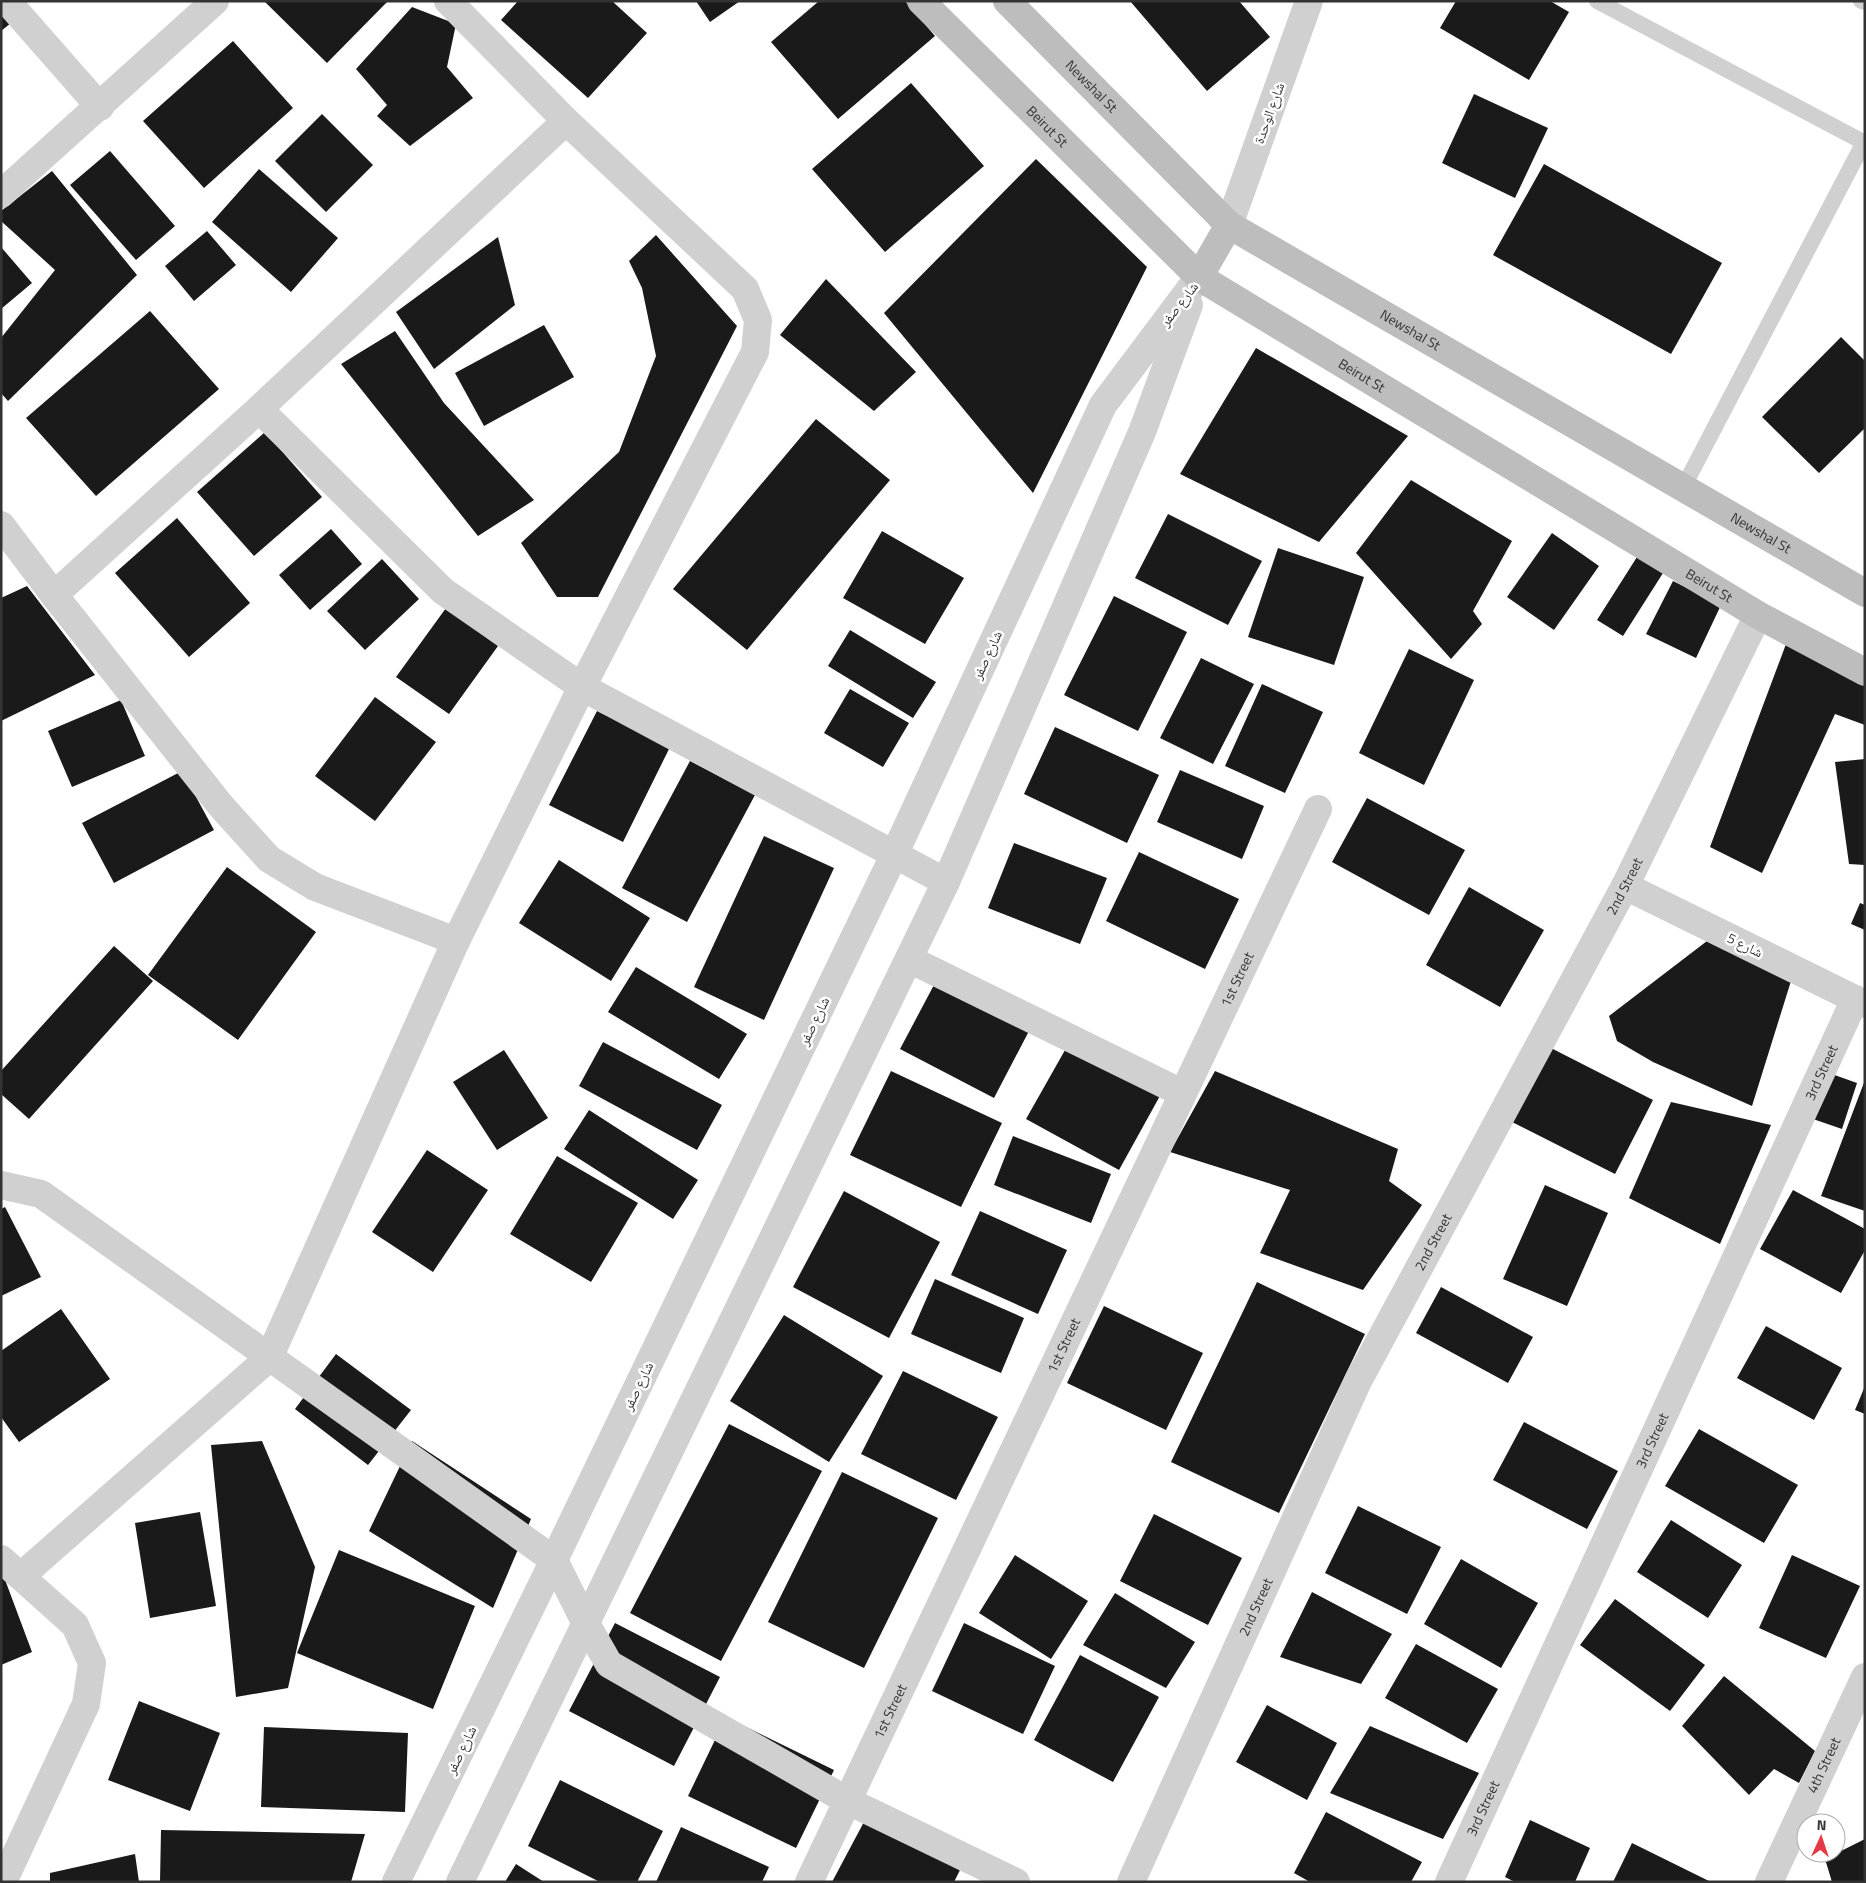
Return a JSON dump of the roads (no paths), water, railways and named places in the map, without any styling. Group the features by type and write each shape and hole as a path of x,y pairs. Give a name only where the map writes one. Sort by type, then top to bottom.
{"main road":[{"name":"Beirut St","path":"921,1 1199,278 1758,615 1865,672"},
{"name":"Newshal St","path":"1007,1 1229,225 1865,593"},
{"path":"1199,278 1229,225"}],"street":[{"path":"7,1 100,107"},
{"path":"1,194 216,1"},
{"path":"3,1882 86,1704 92,1663 75,1625 11,1567 269,1358 456,941 582,687 755,352 758,320 745,289 566,121 448,1"},
{"name":"شارع الوحدة","path":"1229,225 1309,1"},
{"path":"54,595 259,409 566,121"},
{"name":"شارع صفر","path":"396,1882 554,1560 895,853 1103,405 1199,278"},
{"name":"شارع صفر","path":"460,1882 946,882 1142,432 1199,278"},
{"path":"259,409 443,591 582,687 946,882"},
{"path":"1,526 221,806 269,859 315,887 456,941"},
{"name":"2nd Street","path":"1131,1882 1358,1381 1625,886 1758,615"},
{"name":"1st Street","path":"809,1882 1318,809"},
{"name":"شارع 5","path":"1625,886 1860,1002"},
{"path":"909,959 1182,1093"},
{"name":"3rd Street","path":"1449,1882 1860,1002"},
{"path":"1,1186 41,1194 554,1560 585,1622 609,1664 848,1801 1016,1882"},
{"name":"4th Street","path":"1769,1882 1865,1677"}],"lane":[{"path":"1597,1 1865,142 1683,488"}]}
